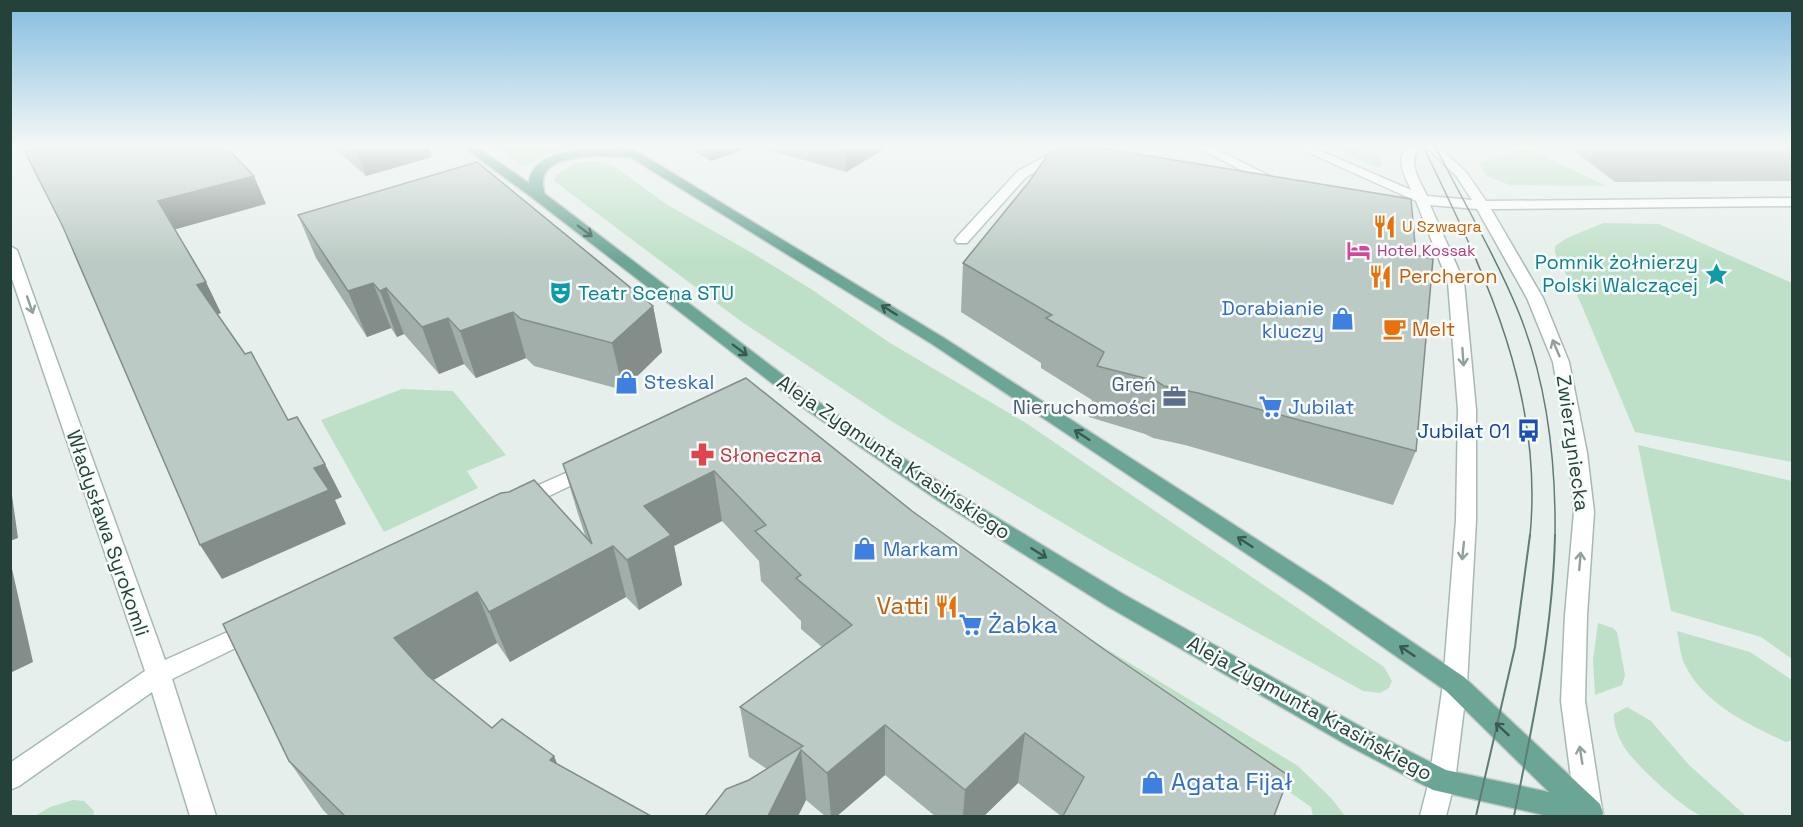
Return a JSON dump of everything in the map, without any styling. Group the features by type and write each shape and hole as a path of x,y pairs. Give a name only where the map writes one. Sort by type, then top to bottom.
{"main road":[{"name":"Aleja Zygmunta Krasińskiego","path":"523,185 814,407 946,496 1115,600 1356,737 1442,781 1592,815"},
{"path":"536,185 539,196"},
{"path":"684,185 938,341 1308,584 1455,684 1592,815"}],"street":[{"path":"962,240 1012,185"},
{"path":"1281,185 1286,187 1285,196"},
{"path":"1389,185 1424,200 1482,205 1792,202"},
{"path":"1417,185 1456,282 1467,410 1466,520 1455,684 1442,781 1433,816"},
{"name":"Zwierzyniecka","path":"1468,185 1514,257 1562,362 1578,453 1584,512 1576,615 1573,701 1592,815"},
{"name":"Władysława Syrokomli","path":"10,250 174,720 203,816"},
{"path":"504,509 604,461"},
{"path":"10,778 157,675 273,620"}],"green space":[{"path":"559,185 639,185 666,204 754,254 811,289 890,343 1026,423 1384,667 1392,681 1389,688 1380,693 1363,691 1110,551 891,421 742,322"},
{"path":"1510,185 1604,185 1607,186"},
{"path":"1603,223 1659,224 1792,283 1792,462 1635,432 1579,299 1555,253 1555,246 1567,238"},
{"path":"402,389 453,391 506,455 467,471 478,488 384,532 321,420"},
{"path":"1638,445 1792,481 1792,659 1761,637 1671,611"},
{"path":"1598,623 1613,628 1617,632 1625,675 1622,685 1595,695 1593,660"},
{"path":"1677,631 1750,652 1792,680 1792,740 1786,742 1742,720 1703,690 1684,663"},
{"path":"1082,634 1298,766 1332,799 1345,816 1313,816 1311,807 1218,742"},
{"path":"1627,707 1651,721 1689,765 1746,816 1719,818 1703,816 1685,806 1660,785 1628,753 1618,734 1614,714"},
{"path":"73,800 84,801 94,811 93,816 35,816 50,807"}],"building":[{"path":"42,185 221,185 158,201 206,282 197,285 245,354 251,352 288,420 297,417 325,464 314,468 329,490 200,545 63,227"},
{"path":"401,185 505,185 653,306 612,343 521,319 513,312 460,331 448,318 422,327 386,288 380,291 373,283 348,291 298,215"},
{"path":"1027,185 1323,185 1411,199 1416,255 1433,259 1416,451 1164,386 1156,381 1097,366 1104,352 1046,318 1052,315 963,263"},
{"path":"746,378 912,511 1105,650 1289,776 1274,816 1063,816 1084,777 1025,733 965,790 885,725 827,773 801,750 768,816 705,816 726,789 749,780 803,746 740,707 852,625 796,578 801,575 755,531 766,525 714,471 644,506 671,535 627,560 613,546 489,612 477,592 394,638 427,675 492,728 502,719 554,756 550,760 651,816 345,816 289,761 223,624 501,493 509,492 534,480 592,544 563,464"}],"tram line":[{"path":"1441,185 1487,287 1505,334 1518,383 1528,432 1532,483 1530,536"},
{"path":"1455,185 1500,270 1519,313 1537,367 1548,423 1554,479 1555,535"},
{"path":"1476,816 1515,647 1530,535"},
{"path":"1514,816 1546,641 1555,535"}],"place":[{"name":"U Szwagra","path":"1384,226"},
{"name":"Hotel Kossak","path":"1359,250"},
{"name":"Pomnik żołnierzy Polski Walczącej","path":"1716,274"},
{"name":"Percheron","path":"1381,276"},
{"name":"Teatr Scena STU","path":"560,293"},
{"name":"Dorabianie kluczy","path":"1342,319"},
{"name":"Melt","path":"1394,329"},
{"name":"Steskal","path":"626,382"},
{"name":"Greń Nieruchomości","path":"1174,396"},
{"name":"Jubilat","path":"1270,407"},
{"name":"Jubilat 01","path":"1528,431"},
{"name":"Słoneczna","path":"702,455"},
{"name":"Markam","path":"865,549"},
{"name":"Vatti","path":"947,606"},
{"name":"Żabka","path":"970,625"},
{"name":"Agata Fijał","path":"1153,782"}]}
